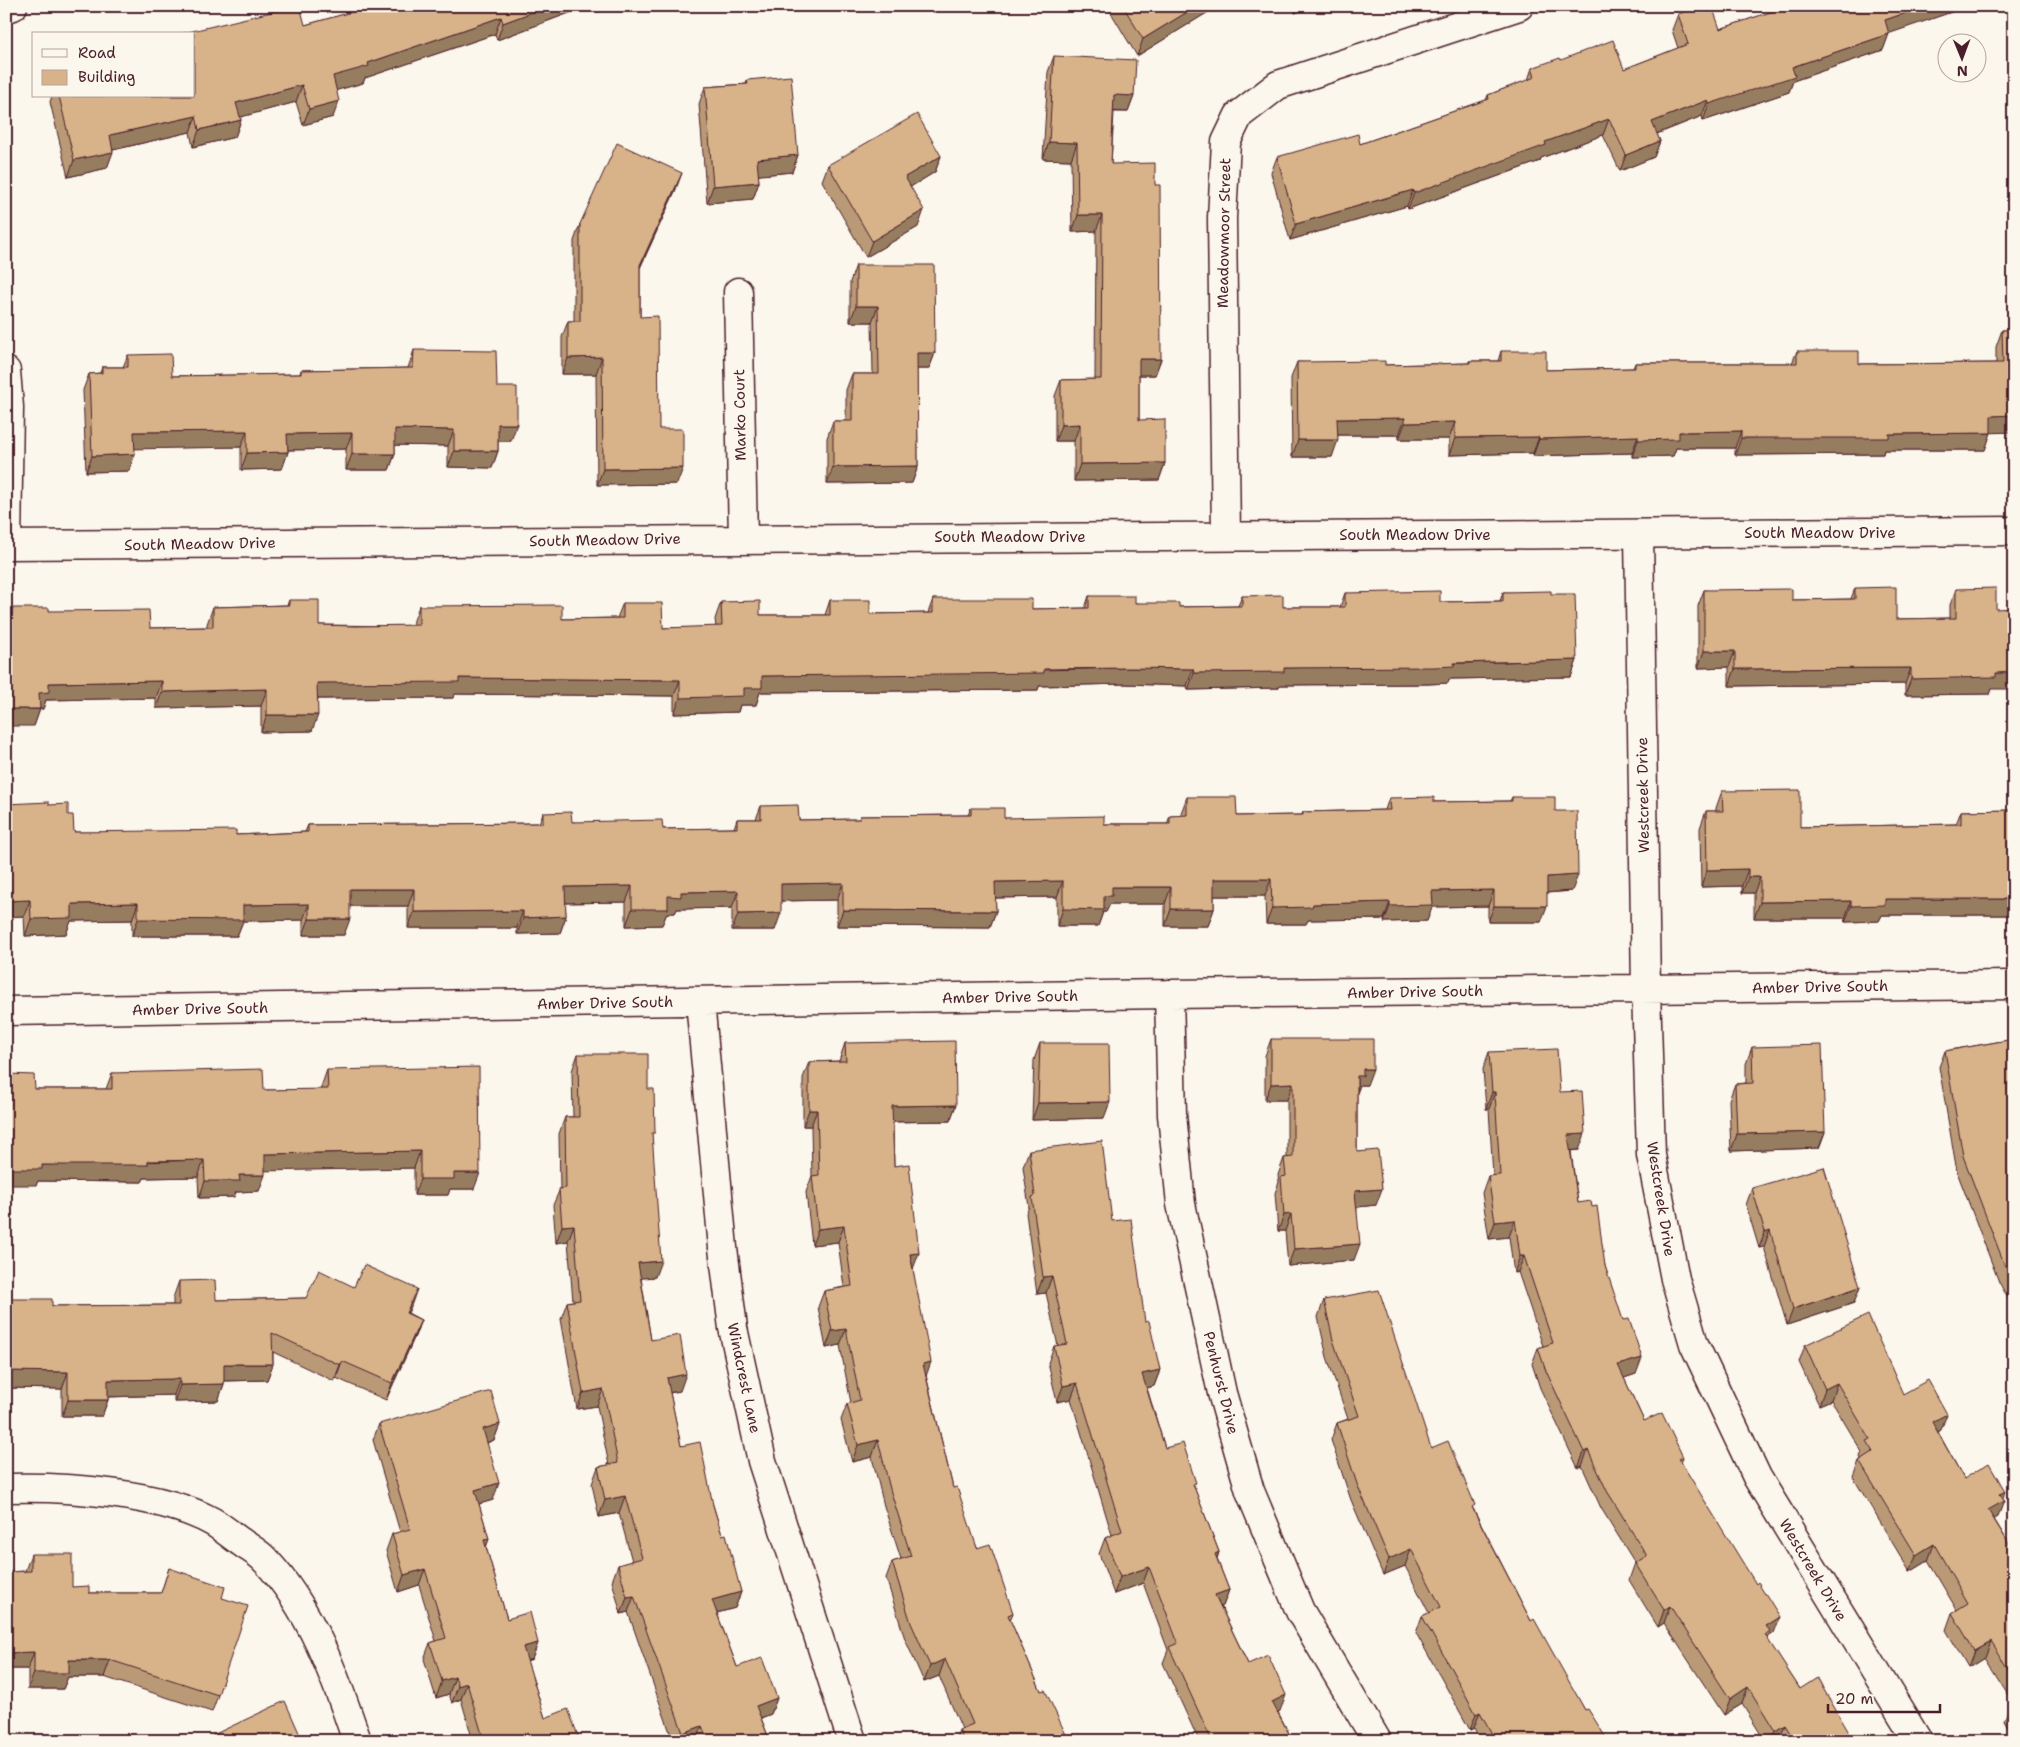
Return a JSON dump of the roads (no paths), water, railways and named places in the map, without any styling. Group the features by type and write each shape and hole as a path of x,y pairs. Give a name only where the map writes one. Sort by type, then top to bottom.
{"street":[{"path":"6,8 13,6"},
{"name":"Meadowmoor Street","path":"1226,536 1222,218 1226,142 1239,115 1278,85 1519,6"},
{"name":"Marko Court","path":"738,292 743,539"},
{"path":"6,371 9,407 7,546"},
{"name":"South Meadow Drive","path":"7,546 2014,531"},
{"name":"Westcreek Drive","path":"1639,534 1646,989 1651,1155 1675,1279 1694,1344 1757,1477 1918,1741"},
{"name":"Amber Drive South","path":"6,1011 1169,994 2014,985"},
{"name":"Penhurst Drive","path":"1169,994 1172,1115 1181,1204 1222,1393 1250,1492 1300,1611 1377,1741"},
{"name":"Windcrest Lane","path":"700,1001 723,1248 733,1328 762,1461 852,1741"},
{"path":"6,1488 30,1487 117,1494 174,1506 213,1522 265,1559 292,1594 335,1676 357,1741"}]}
